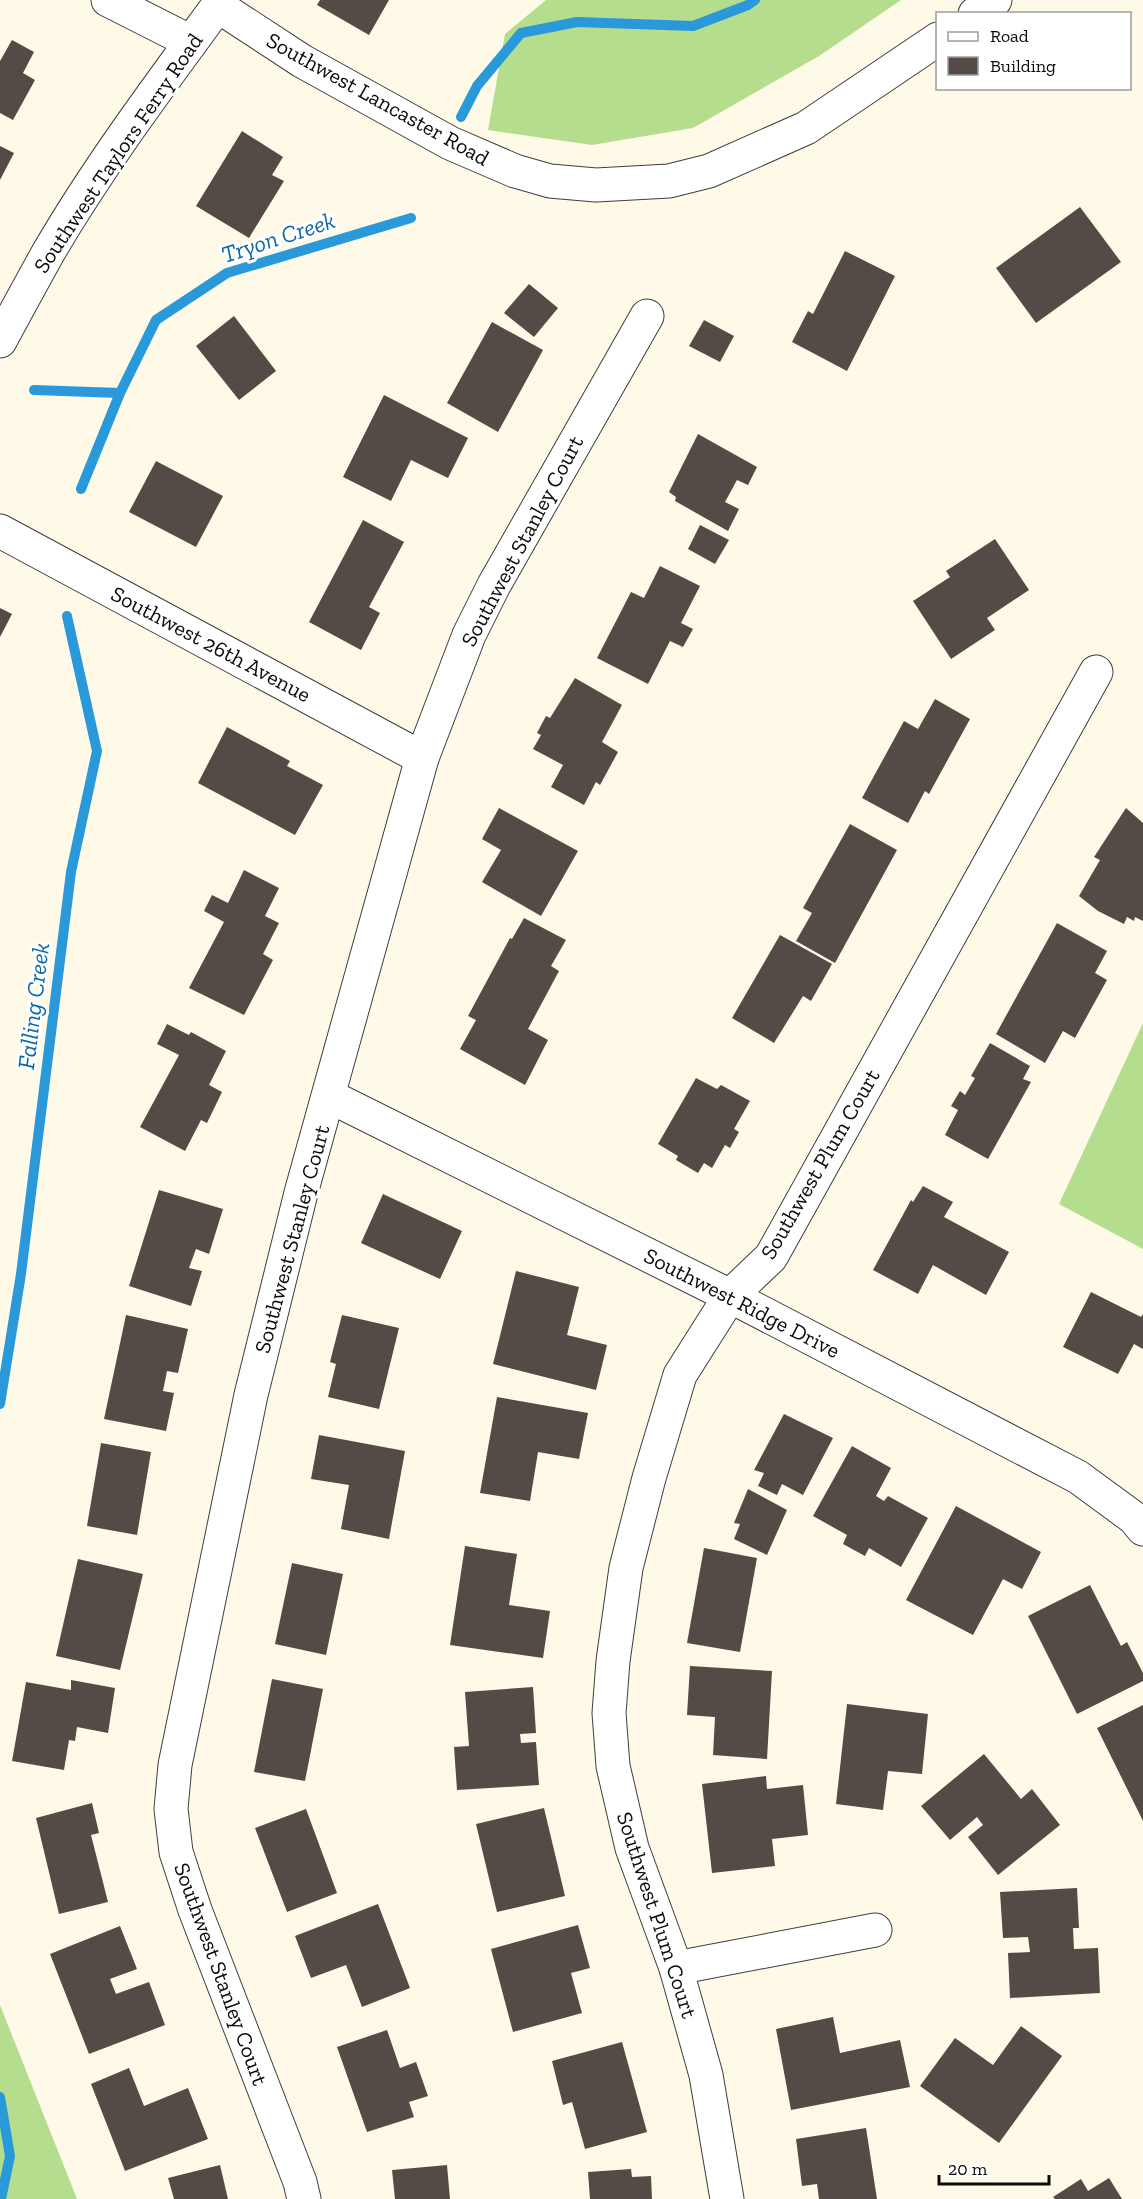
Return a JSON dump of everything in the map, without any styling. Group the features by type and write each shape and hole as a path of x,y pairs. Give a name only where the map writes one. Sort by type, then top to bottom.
{"street":[{"path":"108,0 191,42"},
{"path":"978,12 995,0"},
{"name":"Southwest Taylors Ferry Road","path":"0,341 49,251 130,126 220,3"},
{"name":"Southwest Lancaster Road","path":"220,3 302,61 450,143 515,171 550,180 596,185 669,181 709,171 806,128 936,40"},
{"name":"Southwest Stanley Court","path":"304,2199 300,2182 195,1910 176,1852 171,1809 176,1765 251,1395 302,1193 422,758 469,635 494,585 647,316"},
{"name":"Southwest 26th Avenue","path":"0,531 422,758"},
{"name":"Southwest Plum Court","path":"728,2199 706,2075 676,1968 632,1848 613,1767 609,1713 626,1568 649,1478 680,1375 730,1296 771,1257 1096,672"},
{"name":"Southwest Ridge Drive","path":"329,1096 730,1296 1078,1477 1134,1518 1143,1528"},
{"path":"676,1968 875,1930"}],"green space":[{"path":"546,0 901,0 819,56 693,128 592,145 488,130 505,34"},
{"path":"1143,1023 1143,1249 1059,1204"},
{"path":"0,2005 77,2199 0,2199"}],"building":[{"path":"320,0 389,0 369,35 317,5"},
{"path":"12,40 34,52 23,73 35,80 13,120 0,113 0,61"},
{"path":"242,131 283,157 272,175 284,181 249,238 196,206"},
{"path":"0,146 14,153 0,180"},
{"path":"1080,207 1121,262 1036,323 996,268"},
{"path":"845,251 895,276 847,371 792,342 808,311 813,314"},
{"path":"529,284 558,308 534,337 504,313"},
{"path":"234,316 276,371 239,400 196,346"},
{"path":"704,320 734,336 720,362 689,346"},
{"path":"492,322 543,350 498,432 447,403"},
{"path":"384,395 468,438 448,478 411,460 391,501 343,477"},
{"path":"698,434 757,467 748,485 737,480 725,502 739,509 728,531 675,501 676,497 669,492"},
{"path":"156,461 223,496 196,547 129,512"},
{"path":"363,520 404,542 369,607 380,613 361,650 309,622"},
{"path":"700,525 729,540 715,564 688,549"},
{"path":"995,539 1029,590 987,618 995,630 951,659 913,601 950,577 946,571"},
{"path":"660,566 700,586 681,623 693,629 683,647 670,641 648,684 597,658 631,592 644,598"},
{"path":"0,608 12,614 0,637"},
{"path":"575,678 622,705 602,742 618,752 600,785 596,782 584,805 551,787 563,765 533,749 541,735 537,733 546,716 550,718"},
{"path":"935,699 970,719 929,794 925,791 908,823 862,798 904,721 918,729"},
{"path":"227,727 290,761 287,766 323,785 295,835 198,783"},
{"path":"499,808 578,851 541,916 482,882 501,850 482,839"},
{"path":"1126,808 1143,823 1143,921 1135,917 1134,921 1127,917 1124,924 1098,911 1079,896 1100,860 1094,857"},
{"path":"850,824 897,850 835,963 796,941 812,913 803,908"},
{"path":"244,870 279,888 265,916 279,923 263,954 273,960 244,1015 189,988 224,922 204,911 212,895 228,903"},
{"path":"524,918 566,940 551,966 559,971 528,1029 548,1040 525,1085 460,1049 476,1020 468,1016 510,938 512,939"},
{"path":"1057,923 1107,951 1095,973 1107,980 1075,1038 1063,1031 1045,1063 996,1034"},
{"path":"780,935 832,964 811,1001 803,996 774,1043 732,1018"},
{"path":"167,1024 189,1035 191,1032 226,1051 209,1085 222,1092 207,1123 201,1120 185,1151 140,1127 179,1055 157,1044"},
{"path":"990,1043 1030,1066 1023,1079 1031,1082 988,1159 945,1135 958,1110 951,1106 960,1091 965,1095 975,1078 971,1076"},
{"path":"696,1078 717,1089 721,1085 750,1101 734,1129 739,1132 730,1148 725,1145 712,1168 704,1163 698,1173 676,1160 678,1156 658,1144"},
{"path":"923,1186 953,1202 944,1217 1009,1252 986,1295 933,1265 918,1294 873,1270 911,1200 913,1202"},
{"path":"159,1190 223,1209 209,1254 196,1249 189,1268 202,1271 191,1306 129,1286"},
{"path":"383,1194 462,1231 440,1279 361,1243"},
{"path":"516,1271 579,1287 567,1335 607,1345 596,1390 493,1364"},
{"path":"1091,1292 1141,1317 1143,1314 1143,1349 1134,1344 1118,1374 1063,1347"},
{"path":"126,1315 188,1329 178,1373 167,1371 163,1391 174,1393 166,1431 104,1419"},
{"path":"342,1315 399,1328 379,1409 328,1397 336,1364 330,1362"},
{"path":"497,1397 588,1413 579,1459 538,1452 530,1501 480,1493"},
{"path":"784,1414 833,1438 803,1495 782,1484 777,1495 758,1486 764,1473 754,1470"},
{"path":"319,1435 405,1451 389,1539 341,1529 349,1485 311,1479"},
{"path":"101,1443 151,1452 137,1535 87,1526"},
{"path":"852,1446 891,1468 876,1496 884,1501 888,1496 928,1518 901,1567 869,1548 865,1556 843,1544 847,1535 813,1516"},
{"path":"748,1489 787,1510 767,1555 734,1539 740,1524 734,1523"},
{"path":"956,1506 1041,1552 1022,1589 1003,1579 973,1635 906,1600"},
{"path":"465,1546 517,1554 509,1605 550,1611 543,1658 450,1645"},
{"path":"704,1548 757,1558 740,1652 687,1643"},
{"path":"78,1559 143,1574 120,1670 56,1656"},
{"path":"292,1563 343,1574 326,1655 275,1644"},
{"path":"1090,1585 1121,1646 1127,1642 1143,1673 1143,1681 1077,1714 1028,1616"},
{"path":"690,1666 772,1671 767,1759 713,1755 715,1717 687,1715"},
{"path":"272,1679 323,1689 305,1781 254,1772"},
{"path":"71,1680 115,1688 108,1733 77,1727 75,1741 69,1740 64,1770 12,1761 26,1682 71,1690"},
{"path":"533,1687 536,1733 520,1734 521,1743 536,1742 539,1785 457,1790 454,1747 469,1746 465,1692"},
{"path":"847,1704 928,1714 922,1774 888,1771 883,1810 836,1804"},
{"path":"1143,1705 1143,1821 1097,1728"},
{"path":"984,1754 1021,1799 1032,1789 1060,1825 998,1875 968,1837 983,1825 977,1817 950,1840 921,1806"},
{"path":"766,1776 767,1789 803,1785 808,1835 772,1839 775,1866 712,1873 702,1784"},
{"path":"92,1803 99,1833 91,1835 108,1902 59,1914 36,1818"},
{"path":"544,1808 565,1896 497,1912 476,1824"},
{"path":"306,1809 337,1893 287,1912 255,1828"},
{"path":"1077,1888 1079,1928 1073,1928 1074,1949 1098,1948 1100,1993 1010,1998 1008,1953 1030,1952 1028,1937 1003,1938 1000,1892"},
{"path":"378,1904 410,1988 362,2007 346,1965 311,1978 295,1936"},
{"path":"578,1925 590,1968 571,1973 582,2013 513,2032 491,1949"},
{"path":"120,1926 137,1969 110,1979 116,1994 149,1982 165,2025 89,2054 50,1954"},
{"path":"833,2017 840,2053 900,2040 910,2087 791,2110 776,2029"},
{"path":"1021,2026 1062,2056 999,2143 920,2086 955,2038 993,2065"},
{"path":"387,2030 400,2068 416,2062 428,2096 409,2102 414,2117 367,2132 337,2047"},
{"path":"622,2042 647,2132 585,2149 572,2102 563,2105 552,2061"},
{"path":"129,2068 144,2106 188,2088 208,2139 125,2171 91,2084"},
{"path":"866,2128 877,2199 819,2199 817,2184 802,2186 796,2139"},
{"path":"220,2165 228,2199 174,2199 168,2178"},
{"path":"447,2165 450,2199 395,2199 392,2170"},
{"path":"631,2169 632,2177 651,2176 652,2199 590,2199 588,2172"},
{"path":"1109,2178 1122,2199 1055,2199 1053,2197 1081,2179 1088,2191"}],"waterway":[{"name":"Tryon Creek","path":"461,117 477,86 521,33 577,22 693,26 748,5 755,0"},
{"name":"Tryon Creek","path":"81,489 120,393 156,320 227,273 411,218"},
{"name":"Tryon Creek","path":"34,390 120,393"},
{"name":"Falling Creek","path":"0,1404 21,1274 71,872 97,751 67,616"},
{"name":"Falling Creek","path":"0,2097 10,2156 1,2199"}]}
